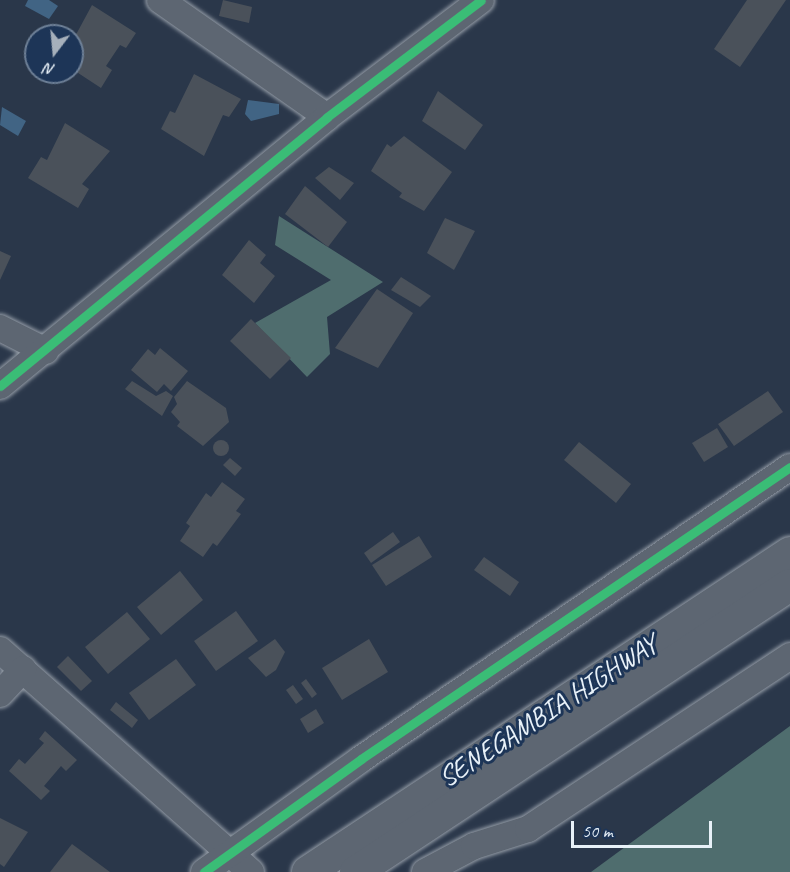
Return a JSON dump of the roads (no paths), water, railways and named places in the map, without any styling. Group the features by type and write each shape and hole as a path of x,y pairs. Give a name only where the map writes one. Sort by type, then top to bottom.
{"main road":[{"name":"SENEGAMBIA HIGHWAY","path":"308,872 790,553"},
{"name":"SENEGAMBIA HIGHWAY","path":"356,872 790,585"}],"street":[{"path":"159,0 327,117"},
{"path":"0,386 46,351 327,117 481,0"},
{"path":"0,328 46,351"},
{"path":"204,872 790,467"},
{"path":"0,650 251,872"},
{"path":"425,872 474,846 528,829 790,656"},
{"path":"0,694 23,669"}],"water":[{"path":"28,0 49,0 58,6 49,19 25,6"},
{"path":"248,100 279,104 279,114 251,121 245,114"},
{"path":"2,107 26,121 18,136 0,125"}]}
